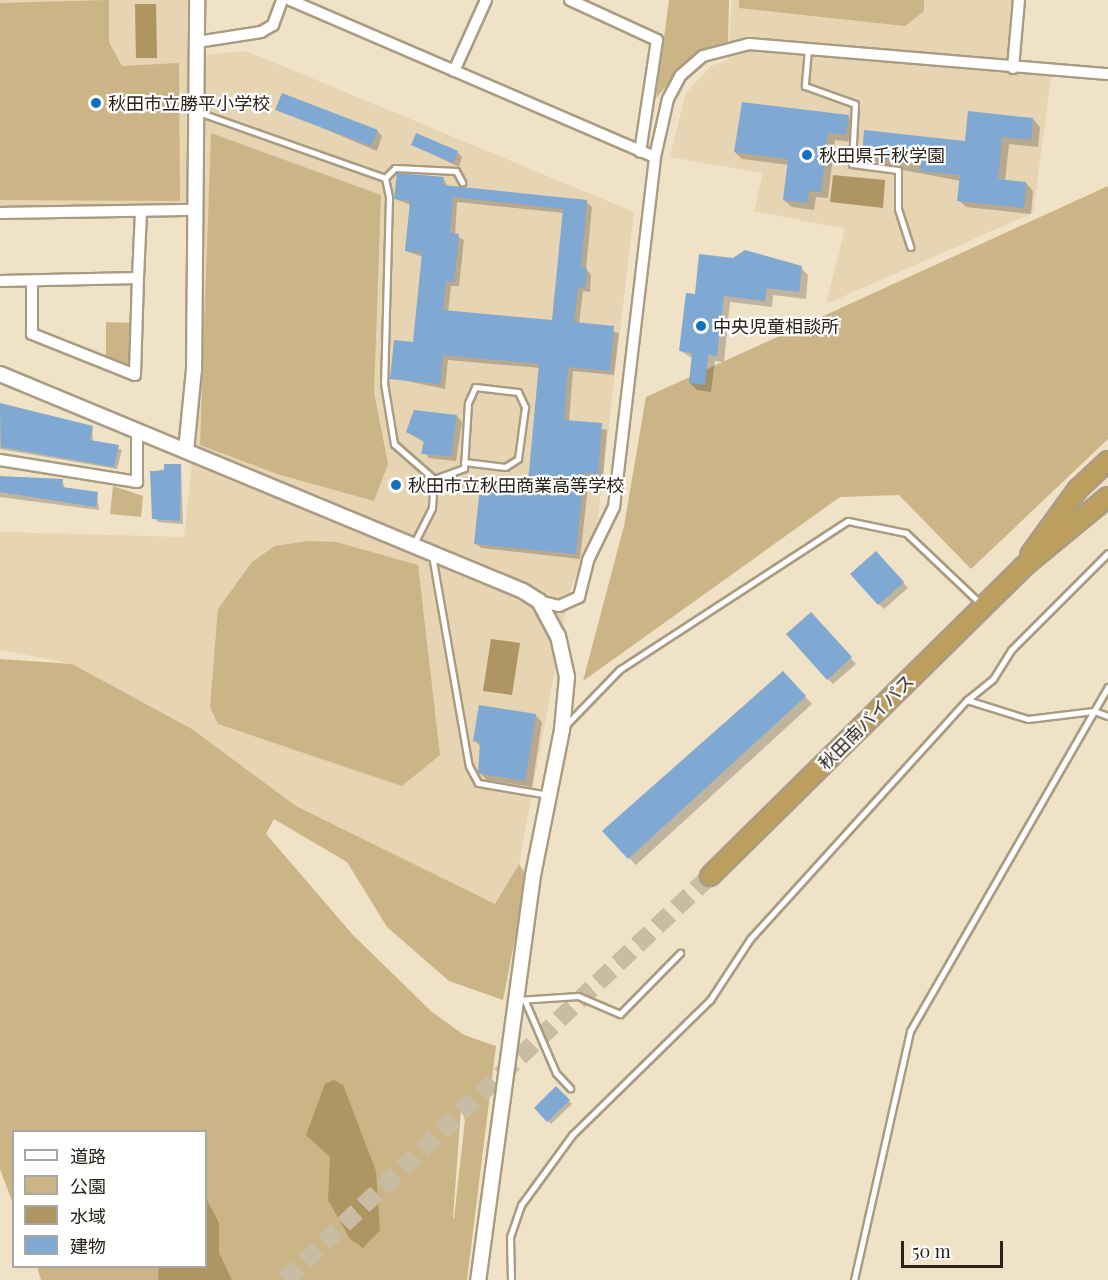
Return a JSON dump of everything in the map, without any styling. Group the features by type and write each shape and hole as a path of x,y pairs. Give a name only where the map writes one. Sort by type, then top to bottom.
{"highway":[{"name":"秋田南バイパス","path":"1023,567 1078,489 1108,461"},
{"name":"秋田南バイパス","path":"710,876 1023,567 1108,497"}],"street":[{"path":"186,451 194,370 197,0"},
{"path":"197,42 261,32 273,25 282,0"},
{"path":"290,0 655,157"},
{"path":"454,71 486,0"},
{"path":"570,0 657,40 640,152"},
{"path":"1013,68 1019,0"},
{"path":"0,374 413,544 539,601 559,606 579,597 588,560 614,507 655,157 668,99 681,75 703,56 749,44 808,47 1013,68 1108,74"},
{"path":"0,213 141,213 195,210"},
{"path":"32,281 32,334 135,375 141,213"},
{"path":"0,281 138,278"},
{"path":"0,460 137,482 137,429"},
{"path":"478,1280 521,1000 549,795 562,730 565,658 539,601"}],"lane":[{"path":"808,47 805,86 855,104 852,164 898,170 898,209 910,247"},
{"path":"196,111 385,178"},
{"path":"385,178 395,168 456,171 462,183"},
{"path":"385,178 389,196 384,384 394,444 434,479"},
{"path":"434,479 464,468 464,462 468,403 475,387 518,392 525,407 518,459 505,467 464,462"},
{"path":"413,544 432,508 434,479"},
{"path":"562,730 619,670 848,521 906,533 983,606"},
{"path":"432,553 474,775 478,783 549,795"},
{"path":"511,1280 510,1238 537,1177 572,1135 710,1000 730,962 967,699 993,679 1011,650 1108,553"},
{"path":"854,1280 910,1031 1108,687"},
{"path":"967,699 1028,719 1094,711 1108,716"},
{"path":"570,1088 556,1073 521,1000 578,996 620,1014 680,953"}],"shaded area":[{"name":"秋田市立勝平小学校","path":"0,0 191,0 191,208 0,206"},
{"path":"732,0 1019,0 1013,68 1052,70 1033,213 826,304 845,229 754,211 763,173 670,157 686,93 711,66 728,60"},
{"name":"秋田市立秋田商業高等学校","path":"246,51 634,212 597,525 569,593 519,864 495,904 296,806 192,729 72,664 0,650 0,532 184,537 194,446 204,55"}],"green space":[{"name":"秋田市立勝平小学校","path":"109,0 109,42 122,66 179,63 180,201 0,200 0,3"},
{"path":"669,0 729,0 728,42 692,57 656,98"},
{"path":"739,0 924,0 924,11 905,26 739,8"},
{"path":"211,133 381,195 374,392 388,464 374,501 277,474 200,445"},
{"path":"1108,186 1108,439 971,569 899,495 840,497 583,681 624,526 646,397"},
{"path":"106,322 132,323 130,367 106,358"},
{"path":"113,486 143,496 141,517 110,514"},
{"path":"308,541 336,542 418,565 440,755 402,786 218,724 210,707 218,609 252,562 275,546"},
{"path":"0,659 72,664 192,729 296,806 495,904 519,864 527,877 503,1000 449,981 387,927 347,862 274,819 266,834 353,935 432,1012 464,1035 496,1046 467,1280 41,1280 37,1268 207,1268 207,1130 12,1130 12,1201 0,1169","holes":["461,1108 465,1120 453,1218"]}],"water":[{"path":"135,4 156,4 157,58 136,58"},
{"path":"833,175 885,180 883,208 830,202"},
{"path":"491,639 520,643 512,695 483,691"},
{"path":"334,1080 343,1085 376,1171 380,1230 363,1248 350,1239 328,1200 330,1157 306,1135 325,1084"},
{"path":"207,1200 219,1223 219,1253 232,1280 158,1280 159,1268 207,1268"}],"building":[{"path":"282,93 378,130 371,146 275,110"},
{"name":"秋田県千秋学園","path":"742,102 849,115 846,135 828,133 821,192 809,191 807,203 783,200 788,159 734,152"},
{"path":"968,111 1033,118 1031,140 1002,137 998,179 1026,182 1024,208 957,201 960,175 920,171 921,163 862,157 864,130 965,141"},
{"path":"416,133 458,151 453,163 411,145"},
{"path":"397,173 444,177 443,185 587,200 581,267 587,268 585,288 578,287 574,322 614,326 610,371 568,367 564,420 602,423 598,474 584,473 576,554 474,544 481,477 528,482 539,364 443,355 440,384 390,379 394,340 413,342 422,253 405,251 410,201 394,199","holes":["453,197 563,209 552,320 443,310 446,281 454,282 459,234 450,233"]},
{"name":"中央児童相談所","path":"745,250 802,266 799,292 767,288 765,301 724,296 717,356 708,355 705,385 689,383 692,353 679,351 686,293 695,294 699,254 733,258"},
{"path":"0,403 93,426 90,440 119,445 114,467 1,447"},
{"path":"414,410 457,415 451,456 421,454 424,441 406,432"},
{"path":"164,464 181,464 180,521 152,519 150,471 164,471"},
{"path":"0,476 63,479 62,487 98,492 96,507 0,492"},
{"path":"876,551 904,582 878,605 850,574"},
{"path":"811,612 852,657 827,680 786,634"},
{"path":"783,671 806,696 628,859 602,831"},
{"path":"479,705 536,714 525,781 478,773 480,742 473,741"},
{"path":"556,1086 570,1100 547,1122 534,1108"}],"tunnel":[{"path":"285,1280 710,876"}],"place":[{"name":"秋田市立勝平小学校","path":"96,103"},
{"name":"秋田県千秋学園","path":"807,155"},
{"name":"中央児童相談所","path":"701,326"},
{"name":"秋田市立秋田商業高等学校","path":"396,485"}]}
